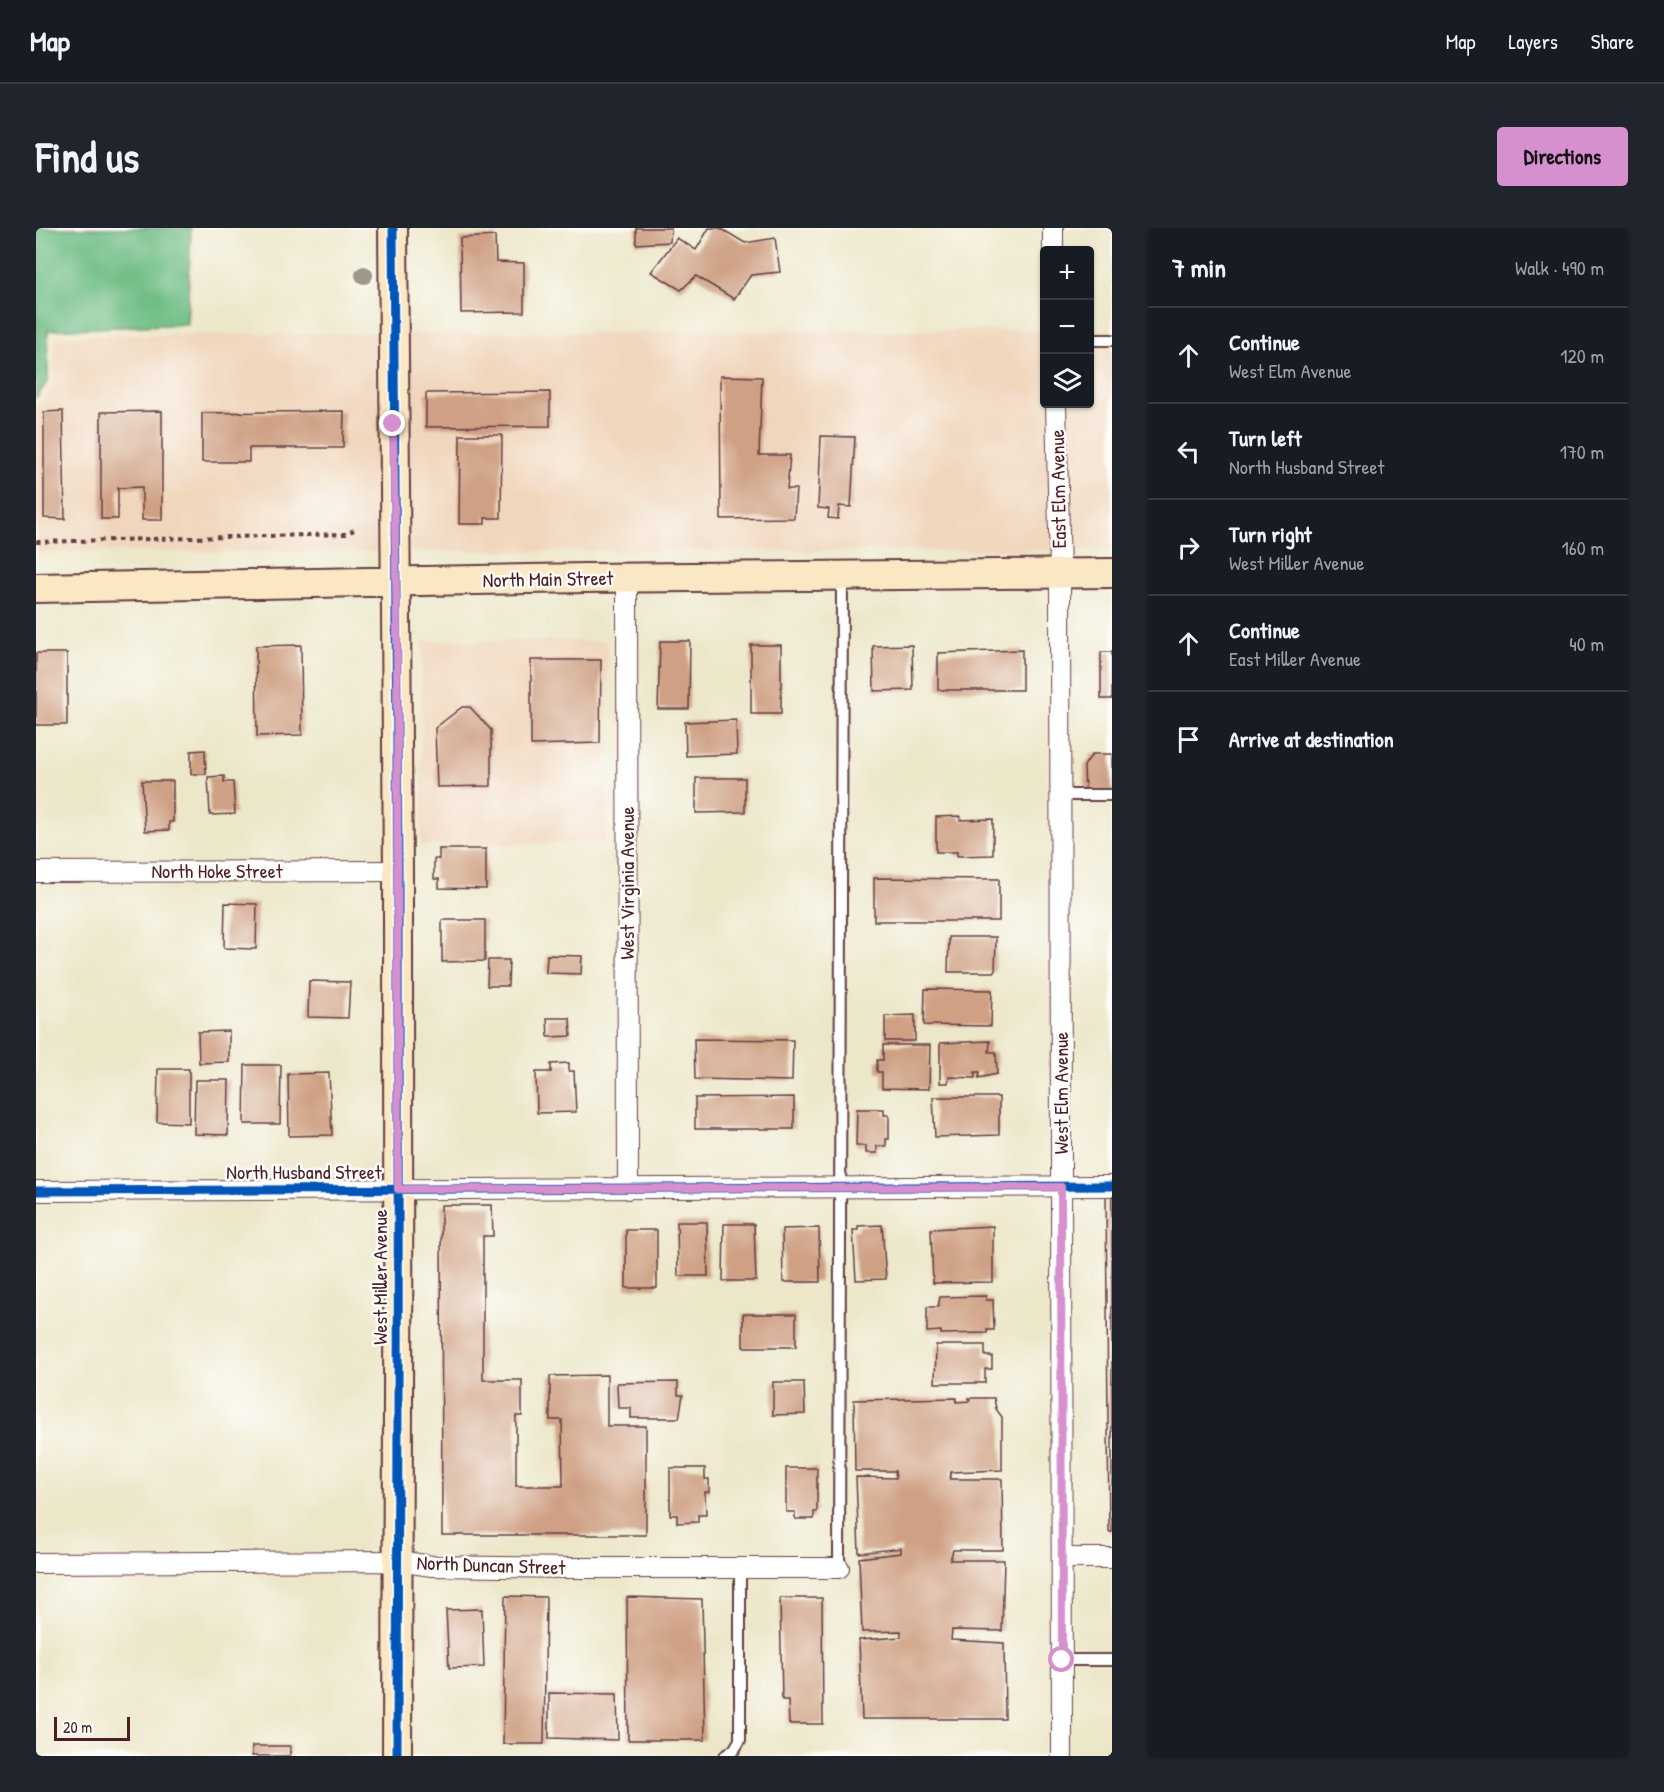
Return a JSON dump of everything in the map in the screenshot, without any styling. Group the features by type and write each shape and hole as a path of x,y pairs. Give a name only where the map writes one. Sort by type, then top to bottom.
{"street":[{"name":"West Miller Avenue","path":"393,228 393,531 397,582 398,871 397,1756"},
{"path":"1053,228 1053,246"},
{"name":"East Elm Avenue","path":"1056,408 1060,574"},
{"name":"North Main Street","path":"36,588 1112,573"},
{"name":"West Elm Avenue","path":"1060,574 1062,1756"},
{"name":"West Virginia Avenue","path":"627,578 628,1189"},
{"name":"North Hoke Street","path":"36,872 398,871"},
{"name":"North Husband Street","path":"36,1191 1112,1186"},
{"path":"1062,1558 1112,1558"},
{"name":"North Duncan Street","path":"36,1563 398,1560 432,1566 838,1568"}],"lane":[{"path":"1094,340 1112,340"},
{"path":"838,1568 842,1187 842,575"},
{"path":"1060,795 1112,795"},
{"path":"725,1756 734,1750 740,1740 740,1568"},
{"path":"1062,1660 1112,1660"}],"path":[{"path":"36,542 346,534 354,530"}],"shaded area":[{"path":"1040,330 1040,408 1094,408 1094,330 1112,330 1112,550 36,552 36,406 53,389 55,335"},
{"path":"422,641 608,641 606,843 421,845"}],"green space":[{"path":"36,228 191,228 187,324 48,330 48,381 36,398"}],"building":[{"path":"636,228 671,228 670,242 636,244"},
{"path":"709,228 720,228 745,243 775,238 780,272 751,275 734,299 696,276 681,290 651,272 677,238 696,250"},
{"path":"495,236 496,262 524,263 524,312 461,313 460,238"},
{"path":"720,376 762,377 759,455 790,455 787,489 796,489 794,518 721,519"},
{"path":"550,392 550,426 426,427 426,393"},
{"path":"63,411 65,519 44,518 44,412"},
{"path":"162,411 162,520 142,520 142,487 118,488 118,519 101,519 101,412"},
{"path":"344,411 343,448 249,448 249,462 202,462 202,413"},
{"path":"460,435 502,435 501,518 485,518 485,524 459,524"},
{"path":"821,436 855,437 851,507 839,506 838,519 828,518 829,509 818,508"},
{"path":"660,641 690,641 689,709 658,709"},
{"path":"301,645 302,735 257,736 256,646"},
{"path":"751,645 781,645 781,714 751,714"},
{"path":"912,645 913,690 874,691 873,646"},
{"path":"1022,650 1022,690 938,690 938,653"},
{"path":"1101,652 1112,652 1112,699 1101,699"},
{"path":"36,653 67,653 67,725 36,725"},
{"path":"531,660 601,660 600,743 531,745"},
{"path":"462,707 470,707 491,730 491,786 437,787 435,728"},
{"path":"736,720 737,754 686,756 685,722"},
{"path":"205,750 206,774 191,774 191,751"},
{"path":"1092,754 1112,754 1112,793 1085,793 1084,766"},
{"path":"224,776 224,782 233,782 235,814 210,815 208,777"},
{"path":"696,778 745,778 745,812 696,813"},
{"path":"142,781 173,781 173,822 169,822 169,830 145,831"},
{"path":"960,816 960,820 993,819 993,855 957,856 957,852 936,852 936,817"},
{"path":"439,849 486,849 486,889 439,888 439,879 434,879 434,859 439,859"},
{"path":"874,878 999,879 999,921 874,921"},
{"path":"225,903 257,904 256,949 224,948"},
{"path":"442,920 485,920 485,961 442,962"},
{"path":"949,937 996,937 995,972 948,972"},
{"path":"547,955 582,956 581,974 546,973"},
{"path":"488,960 509,960 508,986 487,986"},
{"path":"309,981 350,982 348,1018 308,1017"},
{"path":"925,989 992,990 991,1026 924,1025"},
{"path":"915,1015 915,1041 885,1041 885,1016"},
{"path":"547,1018 570,1018 571,1036 548,1037"},
{"path":"229,1031 229,1062 199,1063 198,1032"},
{"path":"694,1039 793,1040 792,1081 695,1079"},
{"path":"990,1041 989,1052 996,1052 997,1074 979,1078 980,1072 975,1072 975,1078 949,1077 948,1083 940,1083 940,1043"},
{"path":"883,1045 930,1045 929,1089 882,1088 882,1072 877,1072 877,1060 883,1060"},
{"path":"569,1063 569,1071 574,1071 576,1112 537,1113 536,1072 551,1072 551,1064"},
{"path":"245,1065 281,1065 280,1124 244,1124"},
{"path":"158,1069 189,1069 189,1123 157,1122"},
{"path":"329,1073 332,1135 289,1136 288,1074"},
{"path":"195,1080 229,1080 228,1135 194,1134"},
{"path":"794,1097 794,1129 695,1129 695,1098"},
{"path":"933,1097 999,1097 999,1135 935,1137"},
{"path":"857,1109 884,1109 884,1115 889,1115 889,1139 886,1139 886,1146 877,1146 877,1153 866,1153 866,1146 856,1146"},
{"path":"1106,1195 1112,1195 1112,1532 1109,1532"},
{"path":"441,1205 492,1205 493,1236 483,1236 483,1380 522,1380 522,1416 516,1416 516,1486 563,1486 562,1420 550,1420 550,1376 607,1375 607,1426 646,1426 646,1535 442,1535"},
{"path":"677,1222 707,1222 708,1276 678,1276"},
{"path":"724,1224 754,1224 756,1281 723,1281"},
{"path":"882,1225 886,1279 856,1280 853,1230 858,1230 858,1226"},
{"path":"993,1226 993,1282 933,1283 931,1229"},
{"path":"819,1228 820,1282 783,1282 782,1229"},
{"path":"626,1230 657,1230 657,1288 626,1288"},
{"path":"986,1296 986,1300 993,1300 994,1330 987,1330 987,1333 927,1332 927,1307 938,1307 940,1297"},
{"path":"743,1314 796,1314 796,1347 743,1347"},
{"path":"936,1345 985,1345 985,1356 992,1356 992,1369 985,1369 985,1383 935,1383"},
{"path":"678,1382 678,1395 683,1395 679,1418 631,1418 631,1408 618,1408 617,1383"},
{"path":"773,1382 804,1382 805,1414 773,1415"},
{"path":"957,1398 956,1402 970,1401 969,1398 994,1398 996,1409 1002,1417 1002,1470 951,1472 950,1479 1002,1479 1003,1550 953,1550 950,1560 1004,1560 1002,1631 952,1630 951,1640 1004,1643 1005,1719 862,1719 859,1640 901,1637 901,1631 862,1632 859,1558 901,1553 901,1548 859,1553 856,1477 896,1478 895,1471 855,1471 854,1400"},
{"path":"670,1468 705,1468 705,1479 709,1479 709,1492 705,1492 706,1515 698,1515 698,1522 677,1523 677,1515 670,1515"},
{"path":"786,1468 817,1468 817,1512 814,1512 814,1519 795,1519 795,1512 786,1512"},
{"path":"505,1596 546,1597 544,1744 503,1744"},
{"path":"627,1597 702,1599 705,1740 628,1740"},
{"path":"780,1598 822,1598 823,1724 789,1724 788,1700 782,1700"},
{"path":"482,1609 484,1667 449,1668 446,1610"},
{"path":"549,1693 617,1694 618,1740 549,1738"},
{"path":"252,1746 290,1746 290,1756 252,1756"}],"cycle path":[{"path":"393,228 398,873 397,1756"},
{"path":"36,1191 1112,1186"}],"route":[{"path":"393,424 393,531 397,582 398,1189 1061,1187 1062,1660"}]}
